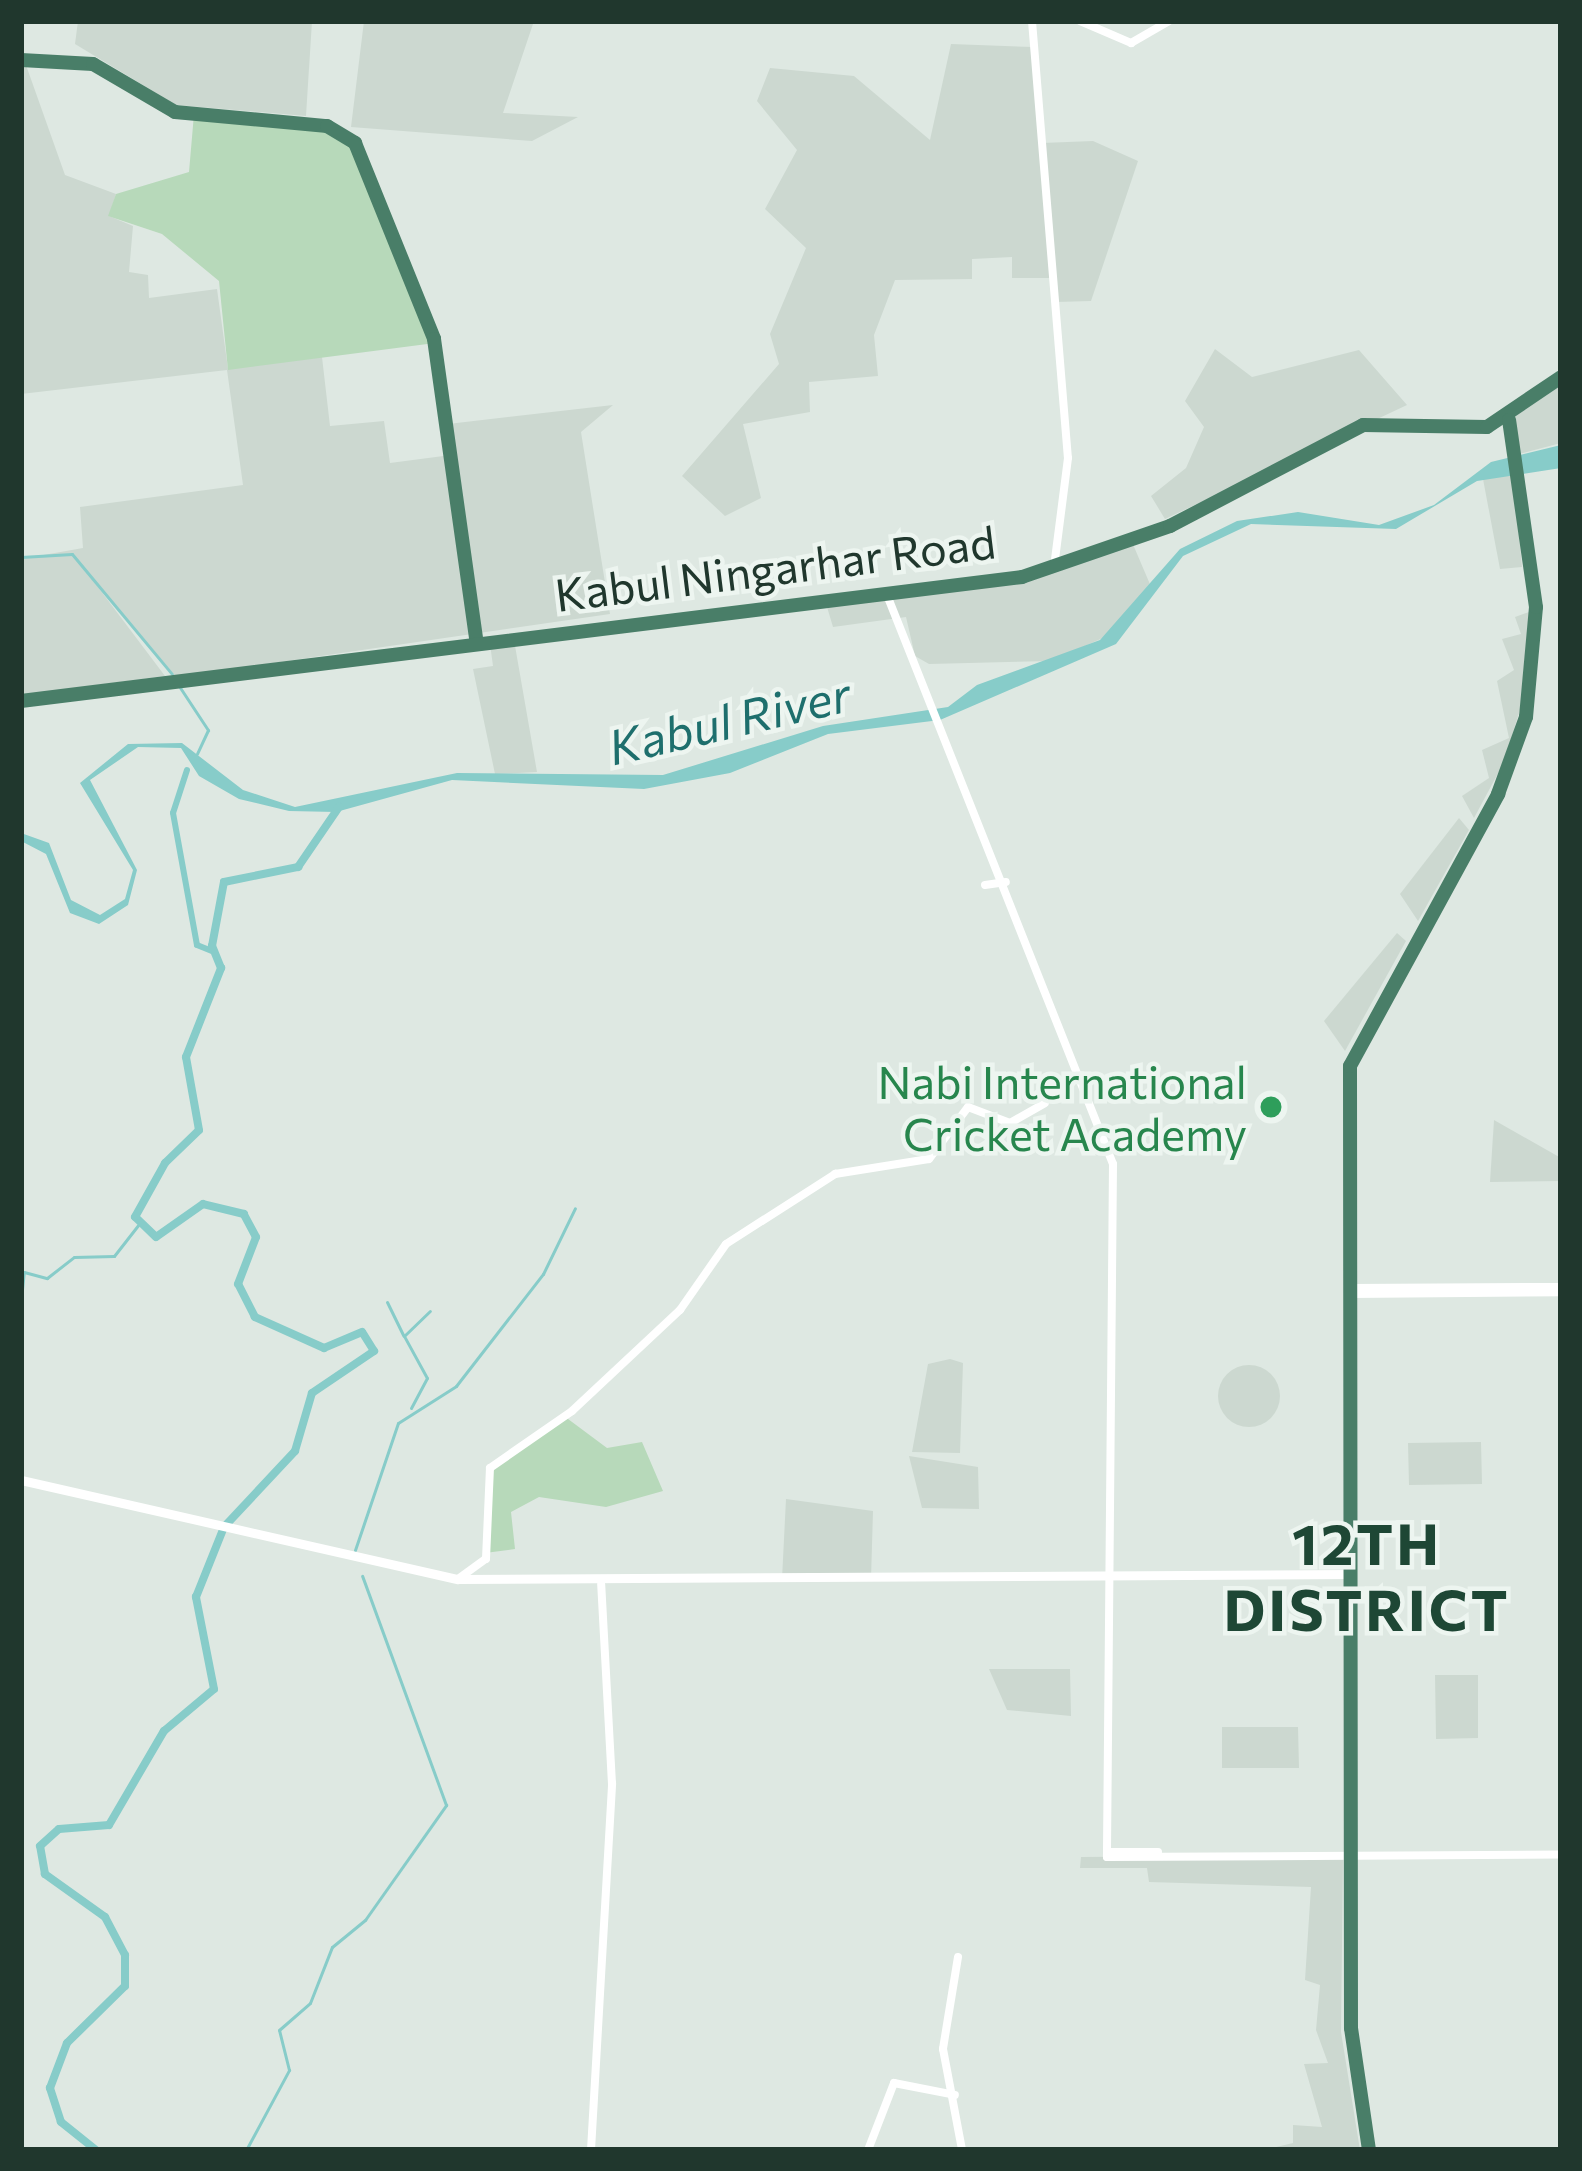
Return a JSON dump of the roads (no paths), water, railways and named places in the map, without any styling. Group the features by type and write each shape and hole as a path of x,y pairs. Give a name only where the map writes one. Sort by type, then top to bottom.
{"highway":[{"path":"21,60 93,64 176,112 327,126 355,143 434,339 477,641"},
{"path":"1364,2144 1348,2061 1346,1912 1354,1659 1348,1291 1352,1058 1513,761 1535,642 1508,429 1555,381"},
{"name":"Kabul Ningarhar Road","path":"477,641 918,591 1054,566 1231,492 1372,418 1508,429"},
{"name":"Kabul Ningarhar Road","path":"1424,423 1508,429"},
{"name":"Kabul Ningarhar Road","path":"21,699 1054,566"},
{"path":"1364,2144 1351,2028 1348,1056 1496,791 1535,642"}],"main road":[{"path":"21,1483 429,1581 598,1584 1350,1576"},
{"path":"222,1528 458,1579 815,1581 881,1586 1109,1579"}],"street":[{"path":"1032,21 1067,458 1054,566"},
{"path":"1080,21 1131,43 1169,21"},
{"path":"918,591 905,612 1118,1162 1109,1579"},
{"path":"887,595 937,700"},
{"path":"975,798 1113,1164 1110,1854 1561,1853"},
{"path":"986,885 1006,882"},
{"path":"458,1579 486,1559 490,1468 572,1411 680,1310 726,1244 835,1174 929,1159 968,1107 1010,1123 1045,1103"},
{"path":"1348,1291 1561,1290"},
{"path":"590,2150 608,1785 598,1584"},
{"path":"958,1957 943,2049 962,2150"},
{"path":"868,2150 894,2083 955,2095"}],"water":[{"path":"1561,445 1561,468 1477,481 1396,529 1251,524 1183,556 1116,644 940,720 828,734 730,773 644,789 452,780 336,812 289,811 239,799 199,776 181,748 138,747 90,780 137,870 128,905 99,924 70,913 46,854 21,841 21,833 49,843 71,900 100,915 125,899 133,870 80,783 128,744 182,743 243,790 295,807 457,773 663,775 823,726 948,707 977,685 1100,640 1180,549 1237,521 1298,512 1379,525 1434,505 1491,462"}],"waterway":[{"path":"21,557 72,554 172,674"},
{"path":"179,686 208,730 197,754"},
{"path":"187,770 173,813 197,945 212,951"},
{"path":"96,2150 61,2122 50,2088 67,2043 125,1986 125,1955 105,1917 45,1874 40,1846 59,1829 109,1825 164,1731 214,1689 196,1597 224,1527 295,1451 312,1393 374,1351 362,1332 324,1348 255,1317 238,1284 256,1237 244,1214 203,1204 156,1237 135,1217 165,1163 199,1130 186,1057 221,968 212,946 224,882 298,867 339,807"},
{"path":"355,1550 398,1423 456,1386 543,1274 575,1208"},
{"path":"21,1299 24,1272 47,1278 74,1257 114,1256 138,1225"},
{"path":"387,1302 403,1335"},
{"path":"411,1408 427,1378 404,1336 430,1311"},
{"path":"246,2150 289,2070 279,2030 310,2003 332,1947 365,1920 446,1805 362,1576"}],"place":[{"name":"Nabi International Cricket Academy","path":"1271,1107"}],"district":[{"name":"12TH DISTRICT","path":"1367,1576"}],"water label":[{"name":"Kabul River","path":"729,719"}]}
